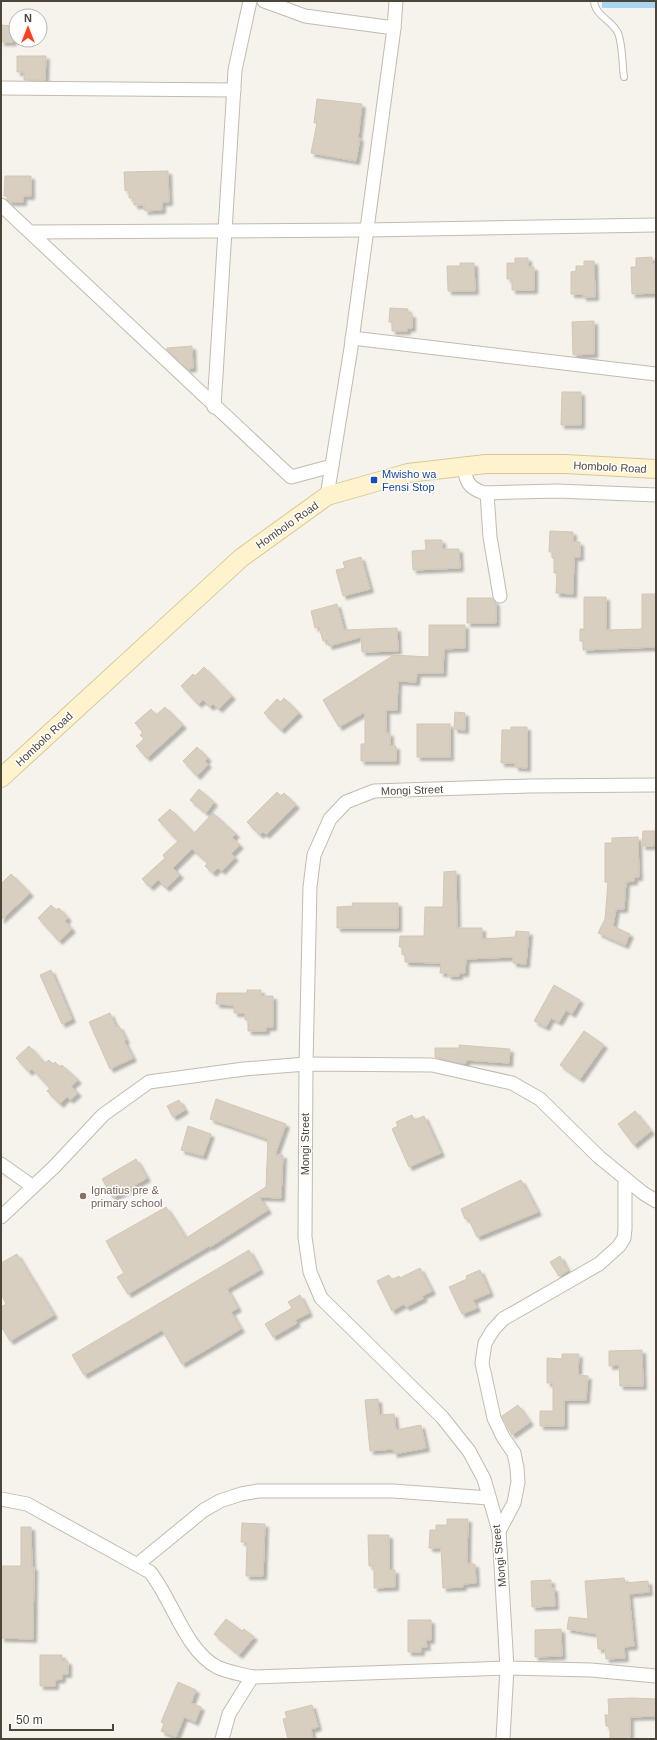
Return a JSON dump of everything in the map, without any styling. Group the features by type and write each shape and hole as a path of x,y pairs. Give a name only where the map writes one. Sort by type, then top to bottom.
{"street":[{"path":"214,407 235,70 250,1"},
{"path":"264,1 305,16 394,28"},
{"path":"327,496 352,338 394,28 396,1"},
{"path":"1,88 234,90"},
{"path":"1,205 214,407 291,477 332,466"},
{"path":"31,232 367,230 656,225"},
{"path":"352,338 656,374"},
{"name":"Hombolo Road","path":"1,778 241,558 327,496 408,473 486,464 565,464 656,469"},
{"path":"464,467 470,486 474,490 487,493 557,491 656,495"},
{"path":"487,493 490,542 500,596"},
{"name":"Mongi Street","path":"503,1739 507,1668 499,1531 484,1479 469,1451 442,1418 321,1298 310,1272 305,1237 306,1064 310,887 314,855 330,820 346,802 374,791 529,786 656,785"},
{"path":"1,1217 32,1186 54,1167 103,1115 149,1082 244,1069 306,1064 432,1064 512,1083 540,1099 599,1157 656,1201"},
{"path":"1,1164 32,1186"},
{"path":"499,1531 514,1503 518,1482 514,1453 503,1437 494,1418 482,1363 485,1343 493,1330 503,1319 599,1264 619,1246 624,1238 625,1229 625,1178"},
{"path":"138,1564 204,1510 220,1501 241,1494 258,1491 393,1491 489,1498"},
{"path":"1,1499 27,1504 150,1572 160,1585 186,1634 200,1653 217,1667 252,1677 507,1668 591,1670 656,1676"},
{"path":"222,1739 229,1714 252,1677"}],"lane":[{"path":"594,1 595,9 615,27 619,35 624,77"}],"water":[{"path":"602,1 656,1 656,8 602,8"}],"building":[{"path":"1,25 8,26 8,42 1,42"},
{"path":"17,56 46,56 45,80 24,80 24,72 17,72"},
{"path":"317,99 362,104 358,138 360,138 356,161 311,153 317,123 314,123"},
{"path":"168,171 169,202 162,202 162,210 145,211 144,205 134,205 134,198 129,198 129,190 125,191 124,172"},
{"path":"5,176 31,176 31,196 23,196 23,202 9,202 7,200 7,196 4,196"},
{"path":"652,257 652,264 655,264 656,293 632,294 631,267 636,267 636,258"},
{"path":"515,258 528,258 528,267 534,267 534,290 512,290 512,279 507,279 507,263 515,263"},
{"path":"584,261 594,261 595,297 583,297 583,294 571,294 571,272 576,271 576,266 584,266"},
{"path":"460,263 474,263 475,291 448,291 447,266 460,266"},
{"path":"390,308 408,309 408,314 412,314 412,328 407,328 407,331 392,331 392,322 389,322"},
{"path":"594,321 594,354 573,355 572,322"},
{"path":"192,346 193,368 187,369 167,350 167,348"},
{"path":"562,392 581,392 581,425 561,425"},
{"path":"550,531 573,532 573,542 580,542 580,557 574,557 573,594 556,593 557,573 554,573 554,558 552,558 552,552 549,552"},
{"path":"425,540 442,540 442,549 459,549 460,568 413,570 412,551 426,550"},
{"path":"361,557 370,589 343,596 336,570 345,568 343,562"},
{"path":"642,594 656,594 656,647 583,650 583,641 580,641 580,629 584,629 584,597 606,597 606,630 642,629"},
{"path":"467,598 492,598 496,603 496,623 467,623"},
{"path":"337,604 344,630 397,628 398,651 362,652 361,637 329,646 327,640 323,641 319,627 315,628 311,611"},
{"path":"429,625 465,625 465,648 444,649 443,673 417,673 416,682 398,681 397,710 386,710 386,733 390,733 390,746 396,746 396,761 361,761 361,744 365,744 365,712 339,727 323,700 394,655 429,657"},
{"path":"204,667 232,696 219,709 213,704 210,707 203,700 198,704 181,686 193,674 195,676"},
{"path":"284,698 299,713 281,730 264,713 277,699 281,702"},
{"path":"165,707 183,725 147,758 136,746 144,739 140,735 143,732 135,723 151,709 156,715"},
{"path":"455,712 465,713 465,730 454,729"},
{"path":"417,724 450,724 450,757 417,757"},
{"path":"511,727 527,727 527,768 515,767 515,763 501,763 502,730 511,730"},
{"path":"197,747 208,758 205,761 208,764 197,776 183,761"},
{"path":"199,789 214,802 206,813 190,800"},
{"path":"277,792 281,796 284,793 296,805 266,835 263,832 260,835 247,822"},
{"path":"170,809 194,833 213,813 236,834 232,838 240,845 231,854 235,857 222,871 218,868 213,873 205,866 208,863 192,849 173,868 180,875 166,888 158,880 150,887 142,879 165,858 163,855 178,841 158,820"},
{"path":"643,831 655,831 654,846 642,846"},
{"path":"638,837 639,877 634,877 634,881 626,882 624,909 616,909 613,926 630,934 625,945 598,933 605,919 608,882 605,882 605,843 612,843 612,838"},
{"path":"456,871 457,928 482,928 482,939 515,937 516,931 529,932 526,964 513,963 513,957 466,959 465,973 459,973 459,976 448,976 448,973 440,973 441,963 405,962 405,954 402,955 402,947 399,947 400,936 424,936 425,907 443,907 444,872"},
{"path":"11,874 30,893 1,920 1,884"},
{"path":"352,903 398,903 398,928 337,928 337,907 353,906"},
{"path":"51,905 56,910 59,908 68,918 65,921 72,929 59,941 38,918"},
{"path":"51,970 72,1019 62,1024 40,975"},
{"path":"554,985 580,1000 572,1014 566,1010 559,1022 551,1018 546,1027 534,1021"},
{"path":"247,990 261,990 261,996 273,996 273,1027 266,1027 266,1031 248,1031 248,1020 245,1020 245,1013 234,1013 234,1005 216,1004 217,993 247,993"},
{"path":"110,1013 116,1027 119,1026 126,1040 124,1041 133,1058 110,1069 89,1022"},
{"path":"584,1031 604,1045 580,1079 560,1065"},
{"path":"459,1045 510,1049 509,1063 466,1060 466,1063 458,1063 435,1057 435,1048 460,1048"},
{"path":"29,1046 45,1063 49,1060 53,1064 55,1062 60,1067 62,1065 78,1080 71,1086 78,1093 70,1100 67,1097 60,1104 47,1091 50,1088 32,1069 29,1072 16,1058"},
{"path":"216,1099 286,1124 275,1155 283,1155 281,1198 259,1197 268,1210 210,1247 209,1246 128,1294 117,1277 124,1273 106,1241 166,1207 186,1238 266,1187 268,1139 210,1119"},
{"path":"179,1100 185,1110 173,1117 167,1106"},
{"path":"635,1111 651,1131 634,1145 618,1124"},
{"path":"412,1115 414,1120 424,1116 441,1153 409,1167 392,1129 398,1126 396,1122"},
{"path":"188,1126 211,1134 203,1156 181,1150"},
{"path":"136,1159 147,1178 113,1198 102,1179"},
{"path":"521,1180 538,1212 477,1237 468,1218 465,1219 461,1209"},
{"path":"249,1250 260,1270 227,1289 238,1308 231,1312 241,1329 182,1364 162,1330 84,1375 72,1355"},
{"path":"17,1254 54,1315 10,1341 1,1326 1,1307 6,1304 1,1293 1,1263"},
{"path":"560,1256 568,1271 559,1276 550,1262"},
{"path":"420,1268 432,1291 422,1296 424,1298 406,1307 404,1304 392,1311 377,1281 389,1275 392,1280 399,1276 400,1278"},
{"path":"480,1270 490,1293 473,1300 477,1308 462,1314 449,1287 467,1279 466,1276"},
{"path":"300,1295 309,1313 295,1320 297,1323 273,1337 265,1324 292,1308 288,1302"},
{"path":"642,1350 643,1386 620,1386 619,1365 609,1366 609,1351"},
{"path":"562,1354 579,1354 578,1375 588,1376 586,1400 564,1400 564,1426 540,1426 540,1411 553,1411 553,1383 547,1383 547,1358 562,1359"},
{"path":"378,1399 379,1415 394,1414 396,1430 421,1425 426,1448 394,1454 393,1449 370,1451 365,1400"},
{"path":"518,1405 530,1422 512,1435 502,1416"},
{"path":"447,1519 468,1519 467,1560 468,1564 475,1564 476,1583 463,1584 463,1587 443,1588 441,1548 429,1548 430,1530 436,1530 436,1525 447,1525"},
{"path":"242,1523 265,1524 263,1576 246,1576 247,1542 241,1542"},
{"path":"21,1527 31,1527 32,1567 34,1567 33,1639 1,1638 1,1566 21,1566"},
{"path":"368,1535 389,1535 389,1570 395,1570 395,1587 374,1588 374,1566 369,1566"},
{"path":"624,1578 625,1583 648,1581 649,1592 629,1594 634,1646 624,1647 625,1658 606,1659 605,1649 598,1649 597,1634 567,1629 569,1617 588,1619 585,1581"},
{"path":"551,1580 551,1588 554,1588 555,1606 532,1607 531,1581"},
{"path":"226,1619 242,1631 244,1629 254,1637 239,1655 214,1634"},
{"path":"408,1620 431,1620 431,1640 426,1640 427,1647 421,1647 421,1652 408,1652"},
{"path":"561,1629 562,1656 535,1657 535,1630"},
{"path":"40,1655 62,1655 62,1661 68,1661 68,1674 62,1674 62,1679 55,1680 55,1686 40,1686"},
{"path":"178,1682 196,1690 191,1703 201,1707 195,1722 184,1717 176,1737 161,1731 164,1724 161,1722"},
{"path":"608,1699 656,1699 656,1716 630,1717 630,1739 610,1739 610,1726 606,1726 605,1715 609,1715"},
{"path":"312,1705 318,1727 311,1729 313,1739 288,1739 283,1719 287,1718 285,1712"}],"place":[{"name":"Mwisho wa Fensi Stop","path":"374,480"},
{"name":"Ignatius pre & primary school","path":"83,1196"}]}
